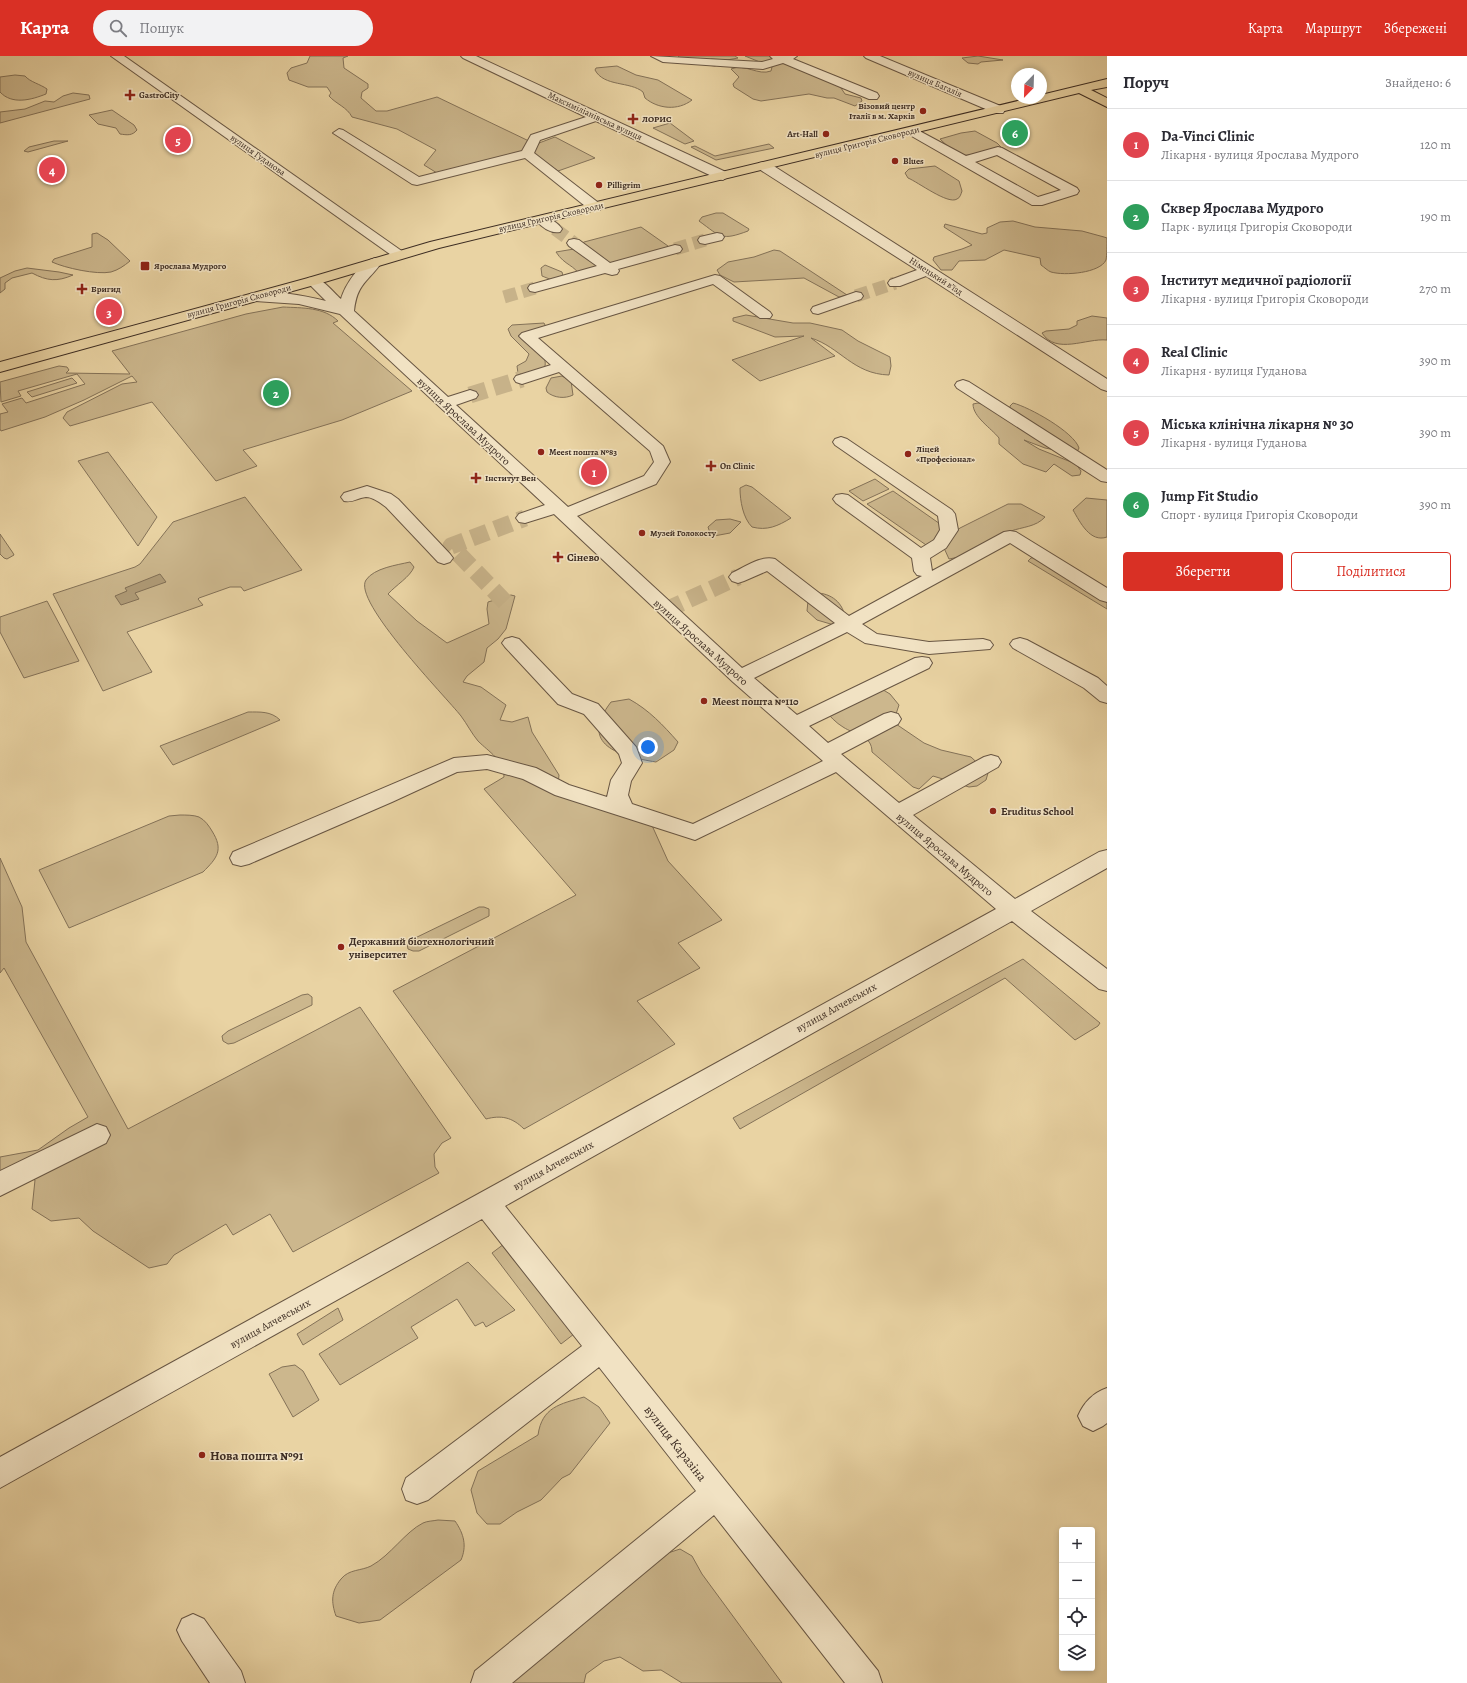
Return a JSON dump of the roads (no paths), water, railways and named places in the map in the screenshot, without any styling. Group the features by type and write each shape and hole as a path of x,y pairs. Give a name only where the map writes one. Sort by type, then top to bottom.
{"main road":[{"name":"вулиця Григорія Сковороди","path":"0,367 313,281 399,254 1107,83"},
{"path":"1081,90 1107,103"}],"street":[{"name":"вулиця Гуданова","path":"117,56 399,254"},
{"name":"Максиміліанівська вулиця","path":"467,56 723,176"},
{"path":"657,56 663,59 763,66 783,57 873,96"},
{"name":"вулиця Багалія","path":"870,56 999,110"},
{"path":"339,132 417,181 527,154 535,138 597,117"},
{"path":"912,131 963,161 1038,202 1072,192 998,151 963,161"},
{"path":"527,154 595,207"},
{"name":"Німецький в’їзд","path":"764,166 1107,386"},
{"path":"543,220 555,229"},
{"path":"574,243 610,269"},
{"path":"535,288 610,269 675,248"},
{"path":"255,297 301,300 323,304 346,312 347,298 355,284 374,262"},
{"path":"895,283 928,271"},
{"path":"525,518 560,511 650,480 662,462 657,449 527,336 642,294 715,279 765,315"},
{"name":"вулиця Ярослава Мудрого","path":"313,281 446,403 740,678 897,814 1012,909 1107,982"},
{"path":"818,310 856,296"},
{"path":"522,379 562,366"},
{"path":"963,385 1107,477"},
{"path":"446,403 470,395"},
{"path":"841,442 946,514 949,530 940,544 921,556"},
{"path":"350,497 367,491 392,503 444,558"},
{"path":"842,499 921,556 924,582"},
{"path":"740,678 848,624 1010,536 1107,596"},
{"path":"738,577 769,563 848,624 872,639 922,647 983,645"},
{"path":"512,643 565,698 591,709 629,752 632,763 621,780 617,795 624,809"},
{"path":"1020,644 1091,683 1107,696"},
{"path":"794,725 922,663"},
{"path":"242,858 385,797 454,765 487,762 529,773 562,790 695,832 832,758 891,719"},
{"path":"897,814 991,762"},
{"name":"вулиця Алчевських","path":"0,1473 1012,909 1107,858"},
{"path":"0,1184 97,1136"},
{"name":"вулиця Каразіна","path":"486,1203 716,1494 861,1681"},
{"path":"417,1489 601,1348"},
{"path":"487,1683 716,1494"},
{"path":"193,1630 228,1683"}],"tunnel":[{"path":"555,229 574,243"},
{"path":"675,249 705,240"},
{"path":"856,296 895,283"},
{"path":"504,297 535,288"},
{"path":"470,395 522,379"},
{"path":"505,602 451,546 525,518"},
{"path":"666,610 738,577"}],"place":[{"name":"GastroCity","path":"130,95"},
{"name":"Візовий центр Італії в м. Харків","path":"923,111"},
{"name":"ЛОРИС","path":"633,119"},
{"name":"Jump Fit Studio","path":"1015,133"},
{"name":"Art-Hall","path":"826,134"},
{"name":"Міська клінічна лікарня № 30","path":"178,140"},
{"name":"Blues","path":"895,161"},
{"name":"Real Clinic","path":"52,170"},
{"name":"Pilligrim","path":"599,185"},
{"name":"Ярослава Мудрого","path":"145,266"},
{"name":"Бригид","path":"82,289"},
{"name":"Інститут медичної радіології","path":"109,312"},
{"name":"Сквер Ярослава Мудрого","path":"276,393"},
{"name":"Meest пошта №83","path":"541,452"},
{"name":"Ліцей «Професіонал»","path":"908,454"},
{"name":"On Clinic","path":"711,466"},
{"name":"Da-Vinci Сlinic","path":"594,472"},
{"name":"Інститут Вен","path":"476,478"},
{"name":"Музей Голокосту","path":"642,533"},
{"name":"Сінево","path":"558,557"},
{"name":"Meest пошта №110","path":"704,701"},
{"name":"Eruditus School","path":"993,811"},
{"name":"Державний біотехнологічний університет","path":"341,947"},
{"name":"Нова пошта №91","path":"202,1455"}]}
